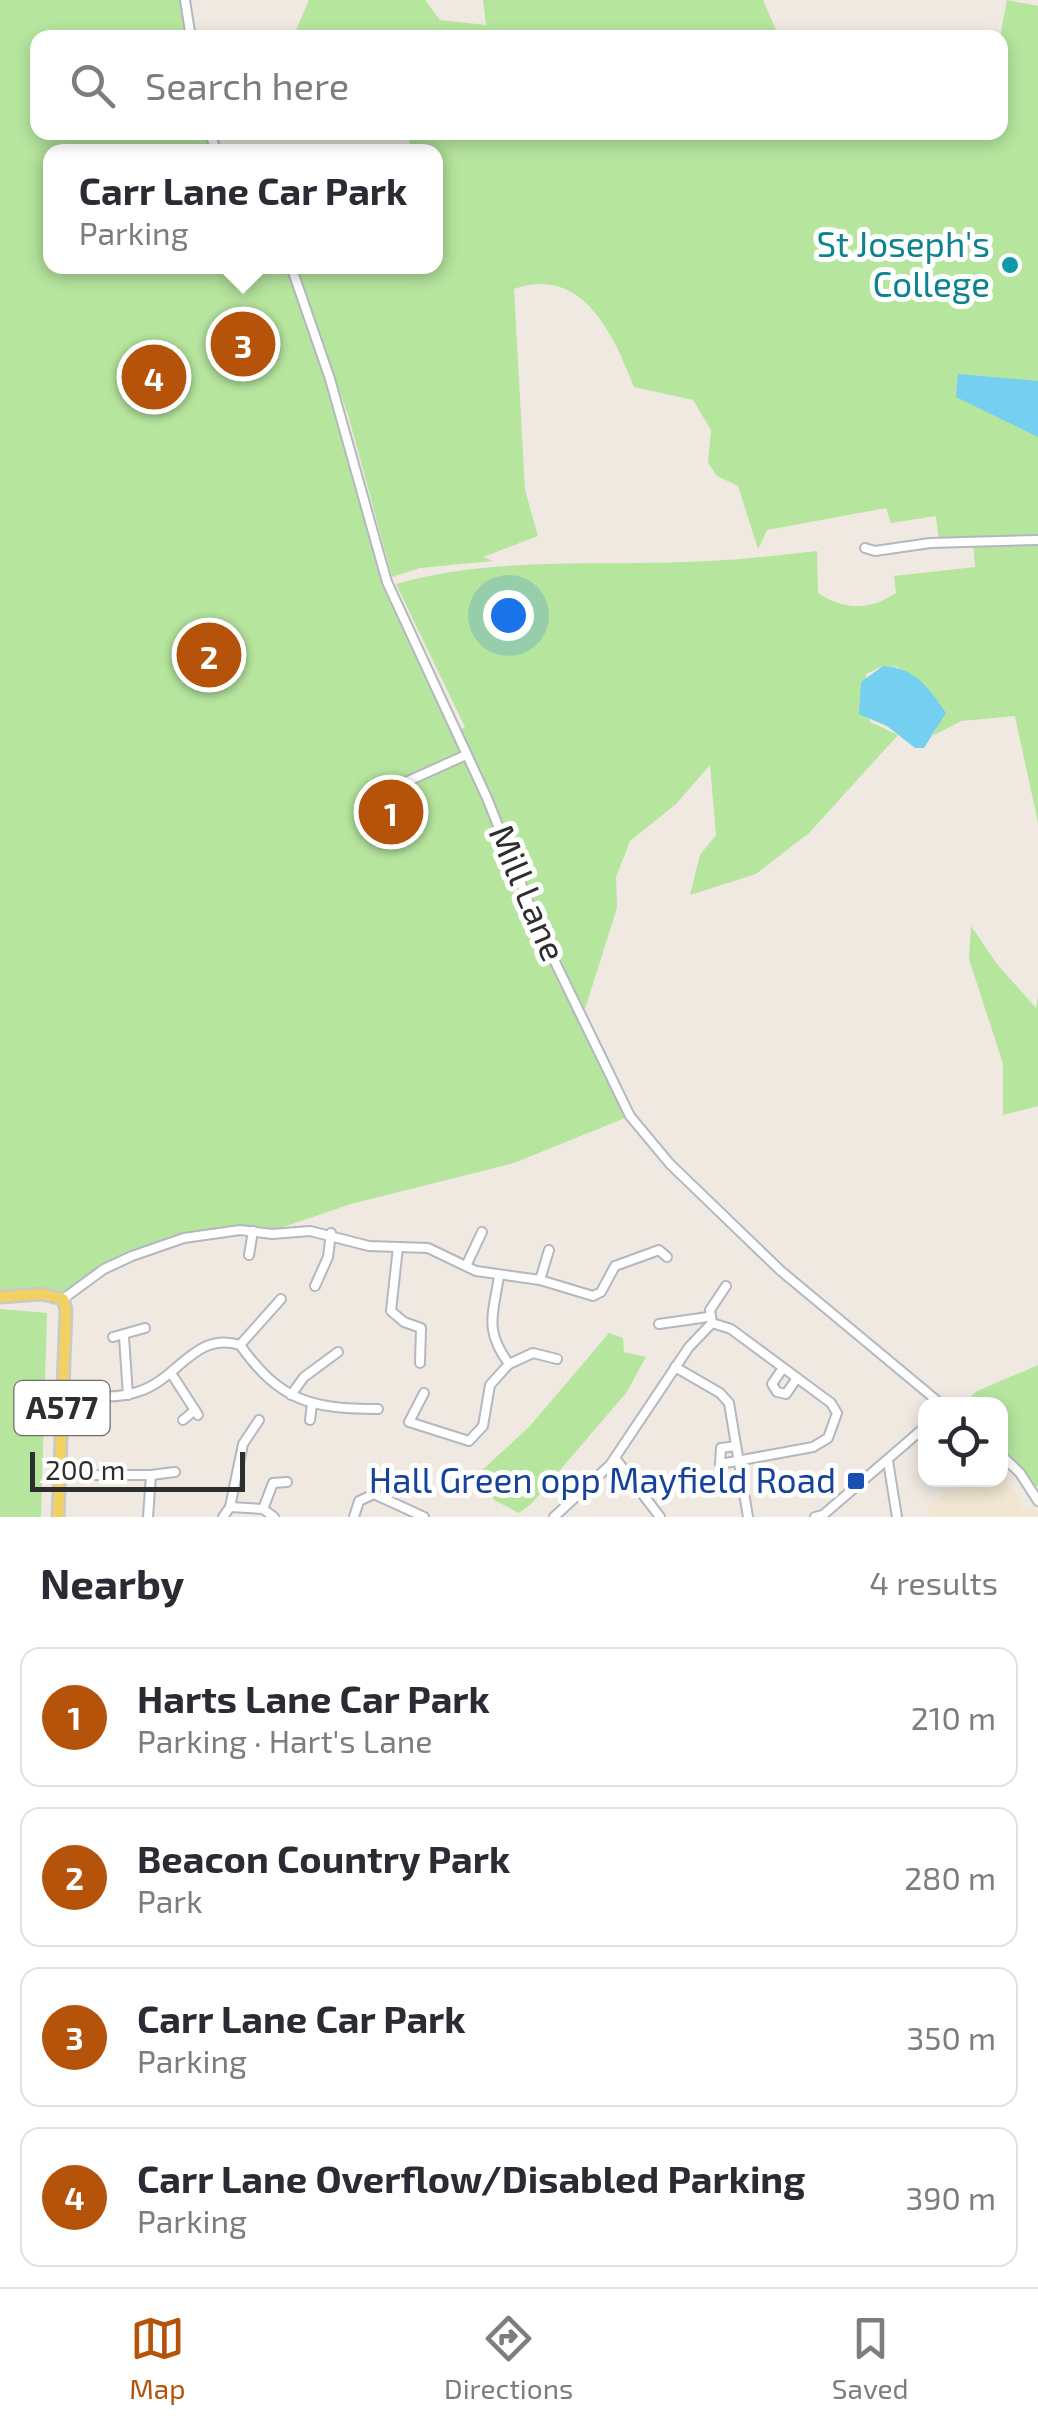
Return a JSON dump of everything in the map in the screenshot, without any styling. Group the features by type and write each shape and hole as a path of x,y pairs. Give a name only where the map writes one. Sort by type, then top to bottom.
{"main road":[{"path":"0,1297 42,1294 63,1300"},
{"name":"A577","path":"58,1517 63,1300"}],"street":[{"path":"186,0 190,30"},
{"name":"Mill Lane","path":"294,274 330,379 387,582 540,930 630,1116 670,1164 784,1274 933,1397"},
{"path":"865,548 875,552 930,543 1038,540"},
{"path":"365,793 386,791 466,755"},
{"path":"466,1266 482,1231"},
{"path":"63,1300 104,1269 160,1245 215,1232 330,1233 369,1246 428,1248 499,1276 540,1280 598,1295 615,1266 667,1251"},
{"path":"248,1256 253,1232"},
{"path":"320,1284 330,1233"},
{"path":"398,1247 391,1312 404,1322 425,1326 418,1361"},
{"path":"540,1280 550,1250"},
{"path":"499,1276 490,1334 510,1364"},
{"path":"554,1517 615,1458 674,1367 710,1320 726,1286"},
{"path":"63,1394 128,1394 171,1374 203,1344 240,1346 281,1304"},
{"path":"659,1324 710,1320 732,1329 837,1413 828,1438 813,1447 724,1466 718,1452 736,1446"},
{"path":"113,1337 124,1338 145,1328"},
{"path":"124,1338 128,1394"},
{"path":"240,1346 260,1375 291,1396 312,1404 378,1409"},
{"path":"291,1396 304,1377 341,1351"},
{"path":"425,1394 406,1422 461,1440 474,1439 482,1426 490,1384 510,1364 533,1353 560,1360"},
{"path":"674,1367 726,1397 748,1517"},
{"path":"783,1368 772,1384 777,1392 786,1394 797,1378"},
{"path":"171,1374 197,1412 183,1420"},
{"path":"310,1420 312,1404"},
{"path":"224,1517 230,1506 243,1444 257,1422 266,1430"},
{"path":"820,1516 918,1433"},
{"path":"615,1458 660,1517"},
{"path":"888,1461 897,1517"},
{"path":"1008,1462 1038,1501"},
{"path":"92,1474 175,1472"},
{"path":"148,1517 151,1475"},
{"path":"263,1509 270,1480 286,1482"},
{"path":"354,1517 359,1501 374,1494 424,1517"},
{"path":"230,1506 263,1509 274,1517"}],"shaded area":[{"path":"1008,1483 1020,1499 1021,1509 1036,1505 1038,1517 930,1517 929,1504 956,1487 1008,1487"}],"green space":[{"path":"0,0 185,0 190,30 30,30 30,140 212,140 214,144 43,144 43,274 293,274 330,379 387,582 487,798 540,931 630,1116 514,1163 351,1204 283,1227 184,1238 104,1269 63,1299 0,1297"},
{"path":"309,0 425,0 440,20 486,25 483,0 763,0 776,30 296,30"},
{"path":"1007,0 1038,6 1038,823 1015,716 961,721 933,736 941,718 898,667 883,666 866,674 870,722 898,735 809,833 756,874 690,895 700,855 716,835 710,765 676,804 630,841 616,877 617,908 585,1009 460,730 465,727 396,584 473,569 710,561 817,551 818,593 837,603 857,606 876,603 896,593 894,576 975,567 973,541 939,542 936,516 891,523 886,508 767,530 758,549 738,486 717,476 708,463 711,430 693,400 634,387 616,346 592,309 576,295 538,284 514,289 525,490 538,536 483,557 493,561 420,568 392,577 349,418 298,274 443,274 443,144 410,144 409,140 1008,140 1008,30 1001,30"},
{"path":"971,926 997,964 1036,1008 1038,996 1038,1106 1003,1115 1003,1064 969,959"},
{"path":"0,1309 47,1313 41,1517 0,1517"},
{"path":"609,1333 623,1338 624,1352 646,1357 626,1393 531,1504 519,1513 494,1500 478,1474 530,1426"},
{"path":"1038,1365 1038,1486 1008,1457 1008,1397 971,1397"}],"water":[{"path":"958,374 1038,381 1038,437 956,397"},
{"path":"883,666 913,675 946,713 924,748 915,748 887,726 859,714 861,682"}],"place":[{"name":"St Joseph's College","path":"1010,265"},
{"name":"Carr Lane Car Park","path":"243,344"},
{"name":"Carr Lane Overflow/Disabled Parking","path":"154,377"},
{"name":"Beacon Country Park","path":"209,655"},
{"name":"Harts Lane Car Park","path":"391,812"},
{"name":"Hall Green opp Mayfield Road","path":"856,1481"}]}
